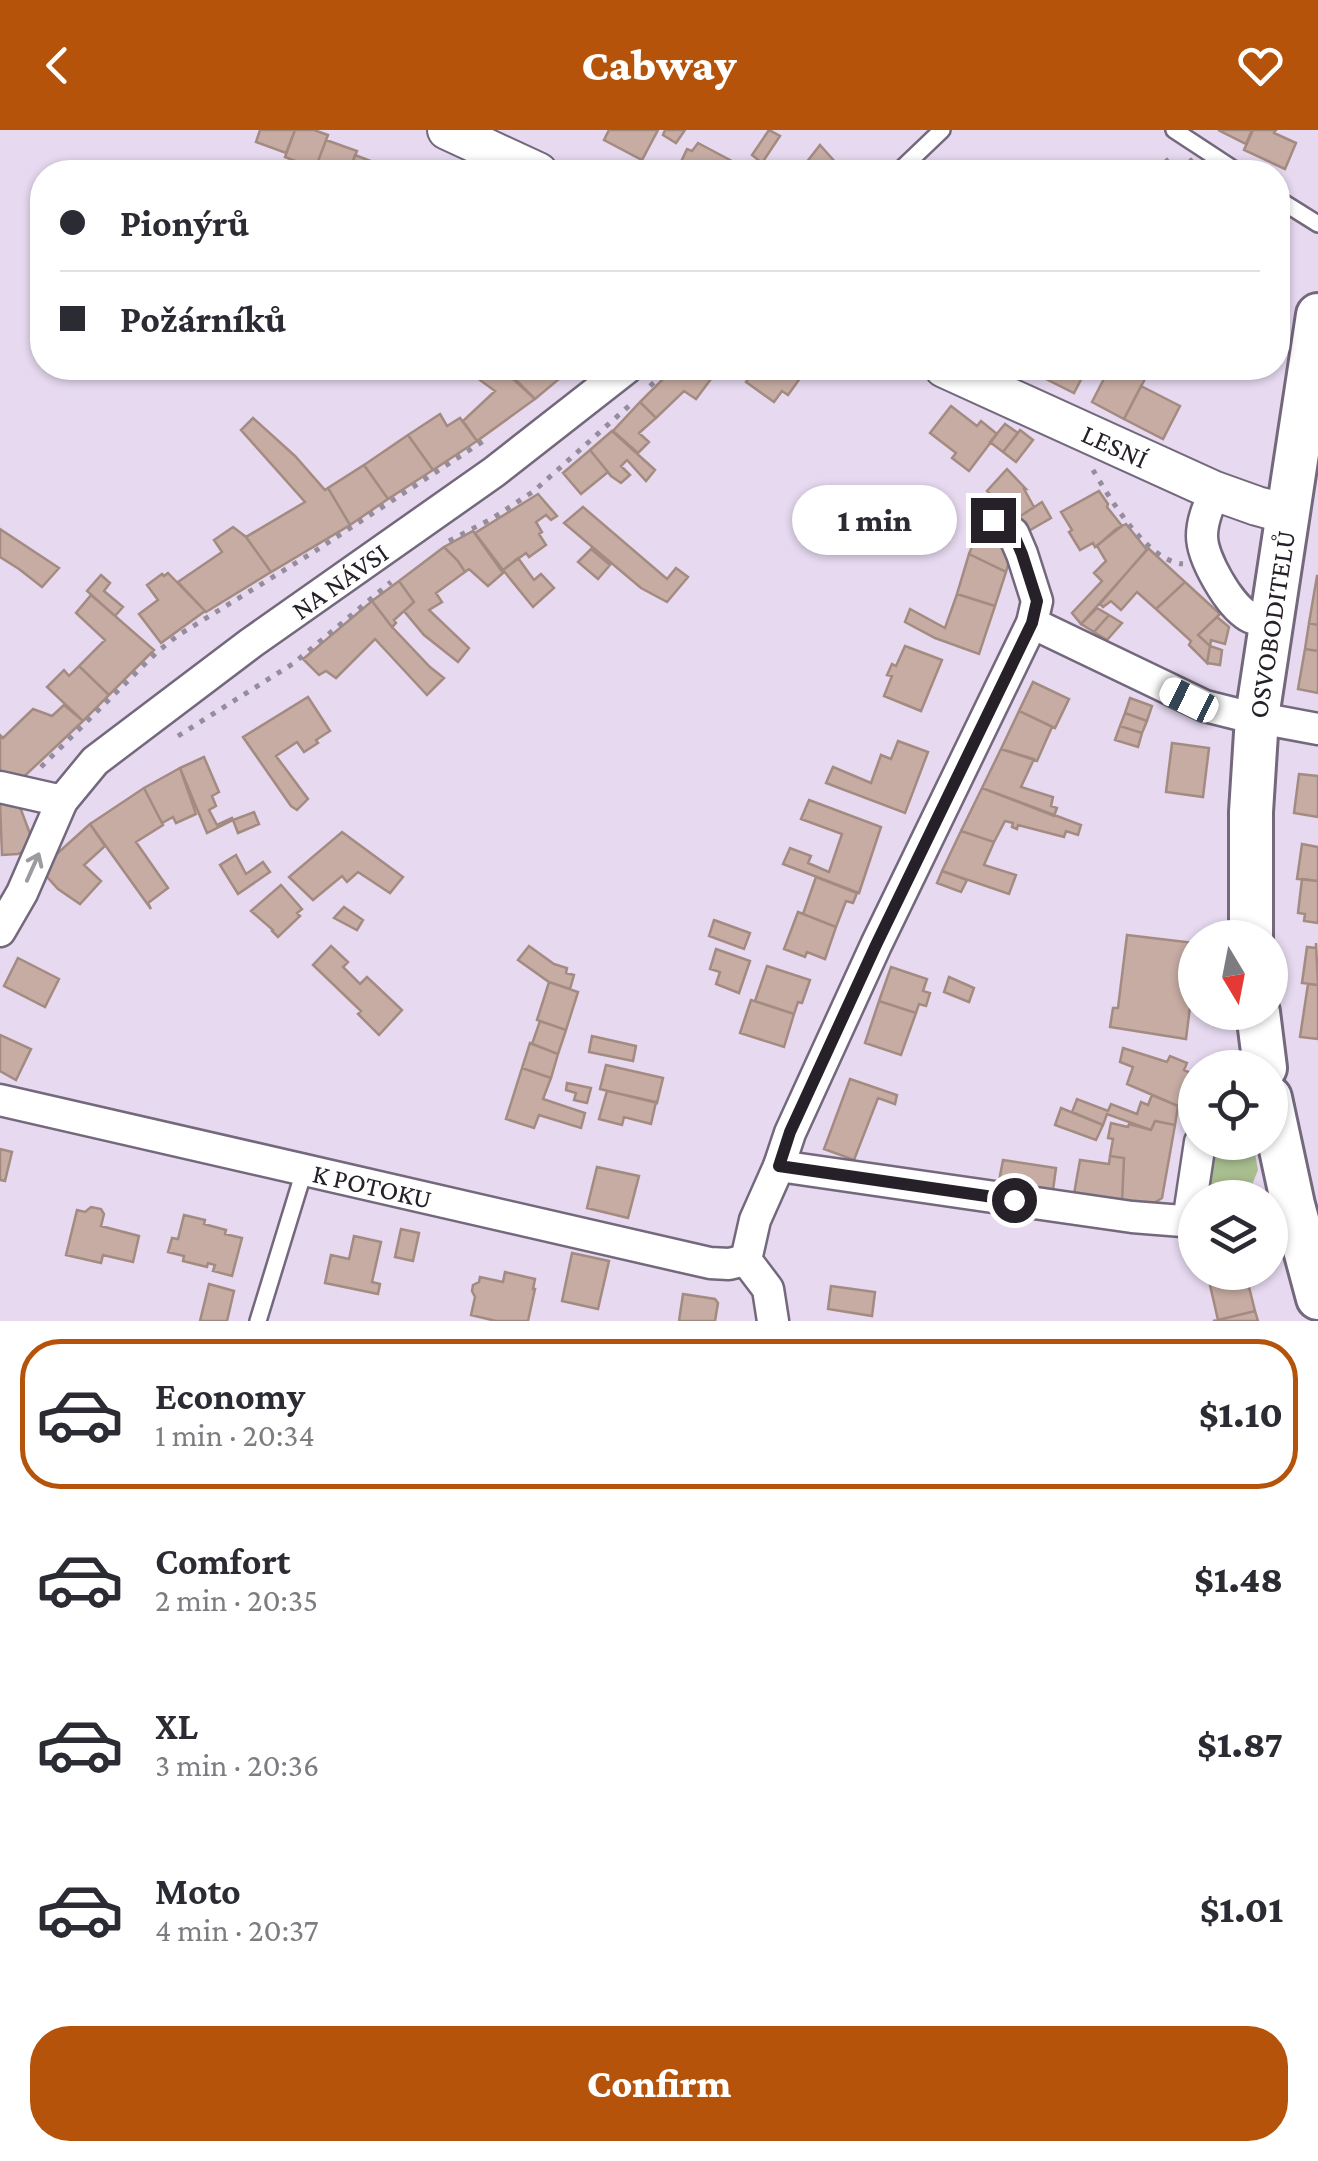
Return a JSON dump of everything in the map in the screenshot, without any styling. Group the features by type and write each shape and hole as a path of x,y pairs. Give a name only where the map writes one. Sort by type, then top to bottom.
{"main road":[{"name":"OSVOBODITELŮ","path":"1262,920 1251,812 1257,717 1318,315"},
{"path":"1284,1160 1318,1298"}],"street":[{"path":"447,130 512,160"},
{"name":"NA NÁVSI","path":"0,931 22,893 62,802 95,761 251,643 494,472 612,380"},
{"name":"LESNÍ","path":"970,380 1215,491 1287,514"},
{"path":"1215,491 1204,516 1202,538 1206,558 1233,602 1248,616 1270,623"},
{"path":"773,1321 768,1289 746,1260 755,1220 790,1132 868,962 1032,623 1037,601 1022,554 1013,533 993,520"},
{"path":"1032,623 1189,700 1237,714 1318,729"},
{"path":"8,789 62,802"},
{"name":"K POTOKU","path":"0,1100 710,1262 729,1264 746,1260"},
{"path":"779,1166 1132,1218 1178,1221"}],"lane":[{"path":"911,160 942,130"},
{"path":"1174,130 1220,160"},
{"path":"1290,206 1318,224"},
{"path":"258,1321 304,1168"}],"path":[{"path":"438,547 534,492 657,380"},
{"path":"8,789 177,636 312,554 498,431"},
{"path":"1090,465 1128,523 1150,546 1170,563 1186,564"},
{"path":"170,742 294,664 395,579"}],"green space":[{"path":"1208,1160 1256,1160 1254,1180 1205,1180"}],"building":[{"path":"260,130 295,130 286,153 256,142"},
{"path":"295,130 328,135 318,160 285,157"},
{"path":"609,130 658,130 642,160 604,140"},
{"path":"665,130 685,130 676,143 663,135"},
{"path":"769,130 780,136 764,160 752,155"},
{"path":"1218,130 1252,130 1246,144"},
{"path":"1253,130 1276,130 1274,133 1296,143 1289,160 1266,160 1244,150"},
{"path":"326,140 357,151 354,160 318,160"},
{"path":"698,143 730,160 682,160 687,149 692,151"},
{"path":"820,145 833,160 808,160"},
{"path":"480,380 514,380 535,399 477,441 463,421 495,391"},
{"path":"516,380 558,380 535,399"},
{"path":"662,380 710,380 696,399 684,391 656,418 640,402"},
{"path":"799,380 788,395 782,391 774,402 746,382"},
{"path":"1048,380 1081,380 1074,393"},
{"path":"1103,380 1144,380 1124,419 1092,402"},
{"path":"1141,386 1180,406 1163,439 1124,419"},
{"path":"640,402 656,418 639,433 649,442 638,453 613,431"},
{"path":"951,406 977,426 981,421 997,434 969,471 952,458 956,453 930,433"},
{"path":"440,414 447,426 460,418 477,441 433,470 408,435"},
{"path":"253,418 325,490 328,488 350,525 271,572 246,537 305,502 241,430"},
{"path":"1005,424 1018,433 1003,452 990,442"},
{"path":"1020,430 1033,440 1016,462 1003,452"},
{"path":"612,431 655,470 646,481 627,460 621,466 630,475 621,483 590,450"},
{"path":"408,435 433,470 388,499 364,465"},
{"path":"590,450 608,472 581,494 563,473"},
{"path":"364,465 388,499 350,525 328,488"},
{"path":"1007,469 1026,489 1034,507 1016,519 987,491"},
{"path":"1099,491 1122,526 1095,547 1093,543 1080,550 1061,512"},
{"path":"538,494 557,516 551,520 546,515 536,522 546,545 529,557 526,553 503,570 475,533"},
{"path":"1042,502 1051,518 1025,533 1016,519"},
{"path":"583,507 667,579 676,568 688,577 667,602 641,588 564,523"},
{"path":"1126,524 1147,550 1081,624 1072,613 1102,581 1094,573 1106,561 1097,546"},
{"path":"233,527 246,537 271,572 206,612 178,582 222,552 214,540"},
{"path":"0,529 59,568 42,587 0,557"},
{"path":"473,531 503,573 488,586 469,569 465,572 444,547"},
{"path":"978,532 1013,548 1006,572 969,554"},
{"path":"444,547 465,572 436,593 442,602 429,610 469,648 458,662 424,635 404,611 414,602 399,581"},
{"path":"1148,548 1185,582 1156,609 1137,592 1121,610 1111,601 1103,607 1100,604"},
{"path":"591,549 610,565 598,579 578,562"},
{"path":"969,554 1006,572 995,606 957,594"},
{"path":"518,558 534,580 541,574 554,588 533,607 503,570"},
{"path":"168,573 205,611 161,643 139,614 158,600 147,585"},
{"path":"101,575 110,583 104,591 123,607 115,616 87,591"},
{"path":"1318,576 1318,625 1309,623"},
{"path":"399,581 414,602 394,620 392,627 372,601"},
{"path":"1185,582 1220,614 1198,635 1210,646 1207,663 1189,645 1191,641 1156,609"},
{"path":"957,594 995,606 979,654 905,622 910,609 945,628"},
{"path":"91,595 154,650 109,695 79,666 105,640 76,613"},
{"path":"372,601 392,627 444,678 427,695 375,639 336,678 326,671 319,675 303,659"},
{"path":"1097,608 1109,615 1094,632 1081,624"},
{"path":"1109,615 1122,623 1107,640 1094,632"},
{"path":"1217,617 1229,627 1225,644 1211,640 1210,646 1198,635"},
{"path":"1309,623 1318,625 1318,651 1305,649"},
{"path":"905,646 942,660 921,711 884,696 892,676 887,675"},
{"path":"1210,646 1222,650 1220,665 1207,663"},
{"path":"1305,649 1318,651 1318,693 1298,689"},
{"path":"79,666 109,695 83,721 47,687 64,670 69,676"},
{"path":"1033,682 1069,699 1055,728 1019,711"},
{"path":"308,697 330,731 304,752 297,742 276,756 308,799 297,810 243,737"},
{"path":"1130,698 1152,706 1147,721 1125,713"},
{"path":"64,705 83,721 15,785 0,774 0,735 3,738 33,709 52,716"},
{"path":"1019,711 1052,727 1037,761 1001,749"},
{"path":"1125,713 1147,721 1142,733 1120,726"},
{"path":"1120,726 1142,733 1138,747 1115,740"},
{"path":"898,741 928,752 905,813 826,783 833,767 871,783 881,755 891,759"},
{"path":"1172,743 1209,748 1203,797 1166,792"},
{"path":"1001,749 1034,759 1021,787 1053,797 1051,806 1057,808 1054,816 982,788"},
{"path":"204,757 219,792 212,796 216,806 209,810 217,825 233,820 207,833 180,768"},
{"path":"180,768 196,814 176,823 173,817 162,823 144,788"},
{"path":"1299,774 1318,776 1318,817 1294,813"},
{"path":"144,788 163,825 136,842 168,888 148,903 151,909 90,824"},
{"path":"982,788 1081,825 1078,835 1066,831 1064,837 1018,825 1017,829 1005,821 994,842 961,831"},
{"path":"17,799 35,847 2,855 0,804"},
{"path":"809,800 881,827 859,893 783,864 790,848 811,856 808,863 829,872 842,834 801,819"},
{"path":"254,812 259,824 238,833 233,820"},
{"path":"90,824 105,846 84,865 101,881 80,904 58,889 40,869"},
{"path":"961,831 994,842 984,865 1016,875 1009,894 942,871"},
{"path":"342,832 403,877 390,893 358,872 347,882 342,876 313,900 289,877"},
{"path":"1302,844 1318,847 1318,881 1297,879"},
{"path":"236,855 246,874 263,862 270,872 238,894 220,865"},
{"path":"942,871 967,880 961,892 937,883"},
{"path":"816,877 857,893 853,903 846,901 836,927 803,914"},
{"path":"1302,879 1318,881 1318,923 1304,921 1305,914 1298,913"},
{"path":"281,885 302,909 297,913 300,916 278,937 251,911"},
{"path":"344,907 363,920 357,930 334,918"},
{"path":"798,912 836,927 825,959 784,949"},
{"path":"714,920 750,933 744,949 709,936"},
{"path":"1127,935 1178,941 1178,1030 1187,1030 1186,1039 1110,1027 1113,1008 1118,1008"},
{"path":"1316,943 1318,985 1302,983 1307,947 1316,948"},
{"path":"331,946 348,962 343,967 360,984 367,977 402,1010 379,1035 358,1014 361,1011 313,965"},
{"path":"529,946 574,975 570,989 549,982 518,960"},
{"path":"716,949 750,961 739,993 716,984 720,972 710,969"},
{"path":"18,958 59,979 45,1007 4,986"},
{"path":"767,966 810,980 794,1014 755,1001"},
{"path":"891,967 927,979 923,991 930,993 926,1006 919,1004 916,1013 879,1001"},
{"path":"949,977 974,988 969,1002 944,992"},
{"path":"549,982 578,992 566,1030 537,1020"},
{"path":"1308,984 1318,985 1318,1039 1300,1037"},
{"path":"751,1000 794,1014 784,1047 740,1033"},
{"path":"879,1001 916,1013 901,1055 865,1043"},
{"path":"540,1021 566,1030 558,1054 532,1044"},
{"path":"0,1035 31,1049 16,1080 0,1071"},
{"path":"592,1036 636,1046 633,1061 589,1052"},
{"path":"530,1043 558,1054 551,1078 522,1068"},
{"path":"1123,1048 1167,1062 1170,1056 1178,1059 1178,1106 1127,1084 1133,1067 1120,1062"},
{"path":"606,1065 663,1078 657,1103 600,1089"},
{"path":"522,1068 551,1078 543,1099 585,1113 581,1128 539,1115 534,1128 506,1119"},
{"path":"850,1079 897,1095 895,1104 878,1098 854,1160 824,1149"},
{"path":"567,1083 591,1088 587,1103 574,1100 576,1093 566,1090"},
{"path":"607,1091 656,1102 651,1124 624,1117 622,1125 599,1119"},
{"path":"1152,1095 1178,1106 1175,1125 1155,1121 1151,1130 1107,1114 1103,1125 1072,1112 1077,1099 1108,1111 1111,1104 1137,1114 1141,1102 1148,1105"},
{"path":"1061,1108 1103,1125 1096,1140 1055,1125"},
{"path":"1155,1121 1175,1125 1162,1198 1151,1205 1122,1202 1124,1158 1110,1156 1111,1123 1151,1130"},
{"path":"0,1149 12,1152 5,1181 0,1180"},
{"path":"1110,1156 1124,1158 1122,1202 1074,1194 1080,1160 1109,1164"},
{"path":"1003,1160 1056,1168 1053,1190 999,1181"},
{"path":"597,1167 639,1176 628,1218 587,1208"},
{"path":"91,1207 104,1214 101,1226 139,1236 133,1262 103,1255 101,1263 66,1255 77,1210 85,1212"},
{"path":"184,1215 205,1220 204,1224 242,1238 232,1276 213,1271 215,1265 183,1261 184,1256 168,1252 172,1238 178,1239"},
{"path":"401,1229 419,1233 413,1261 395,1257"},
{"path":"354,1236 381,1242 372,1282 380,1284 378,1294 325,1283 331,1255 349,1259"},
{"path":"572,1253 609,1261 598,1309 562,1301"},
{"path":"505,1272 535,1279 528,1321 496,1321 471,1315 473,1285 480,1277 503,1282"},
{"path":"209,1284 234,1291 227,1321 200,1321"},
{"path":"831,1286 875,1292 872,1316 828,1309"},
{"path":"1211,1290 1250,1290 1255,1311 1218,1320"},
{"path":"683,1294 715,1299 715,1321 679,1321"},
{"path":"1255,1311 1258,1321 1213,1321 1218,1320"}],"route":[{"path":"993,520 1013,533 1022,554 1037,601 1032,623 876,945 790,1132 779,1166 1014,1200"}]}
